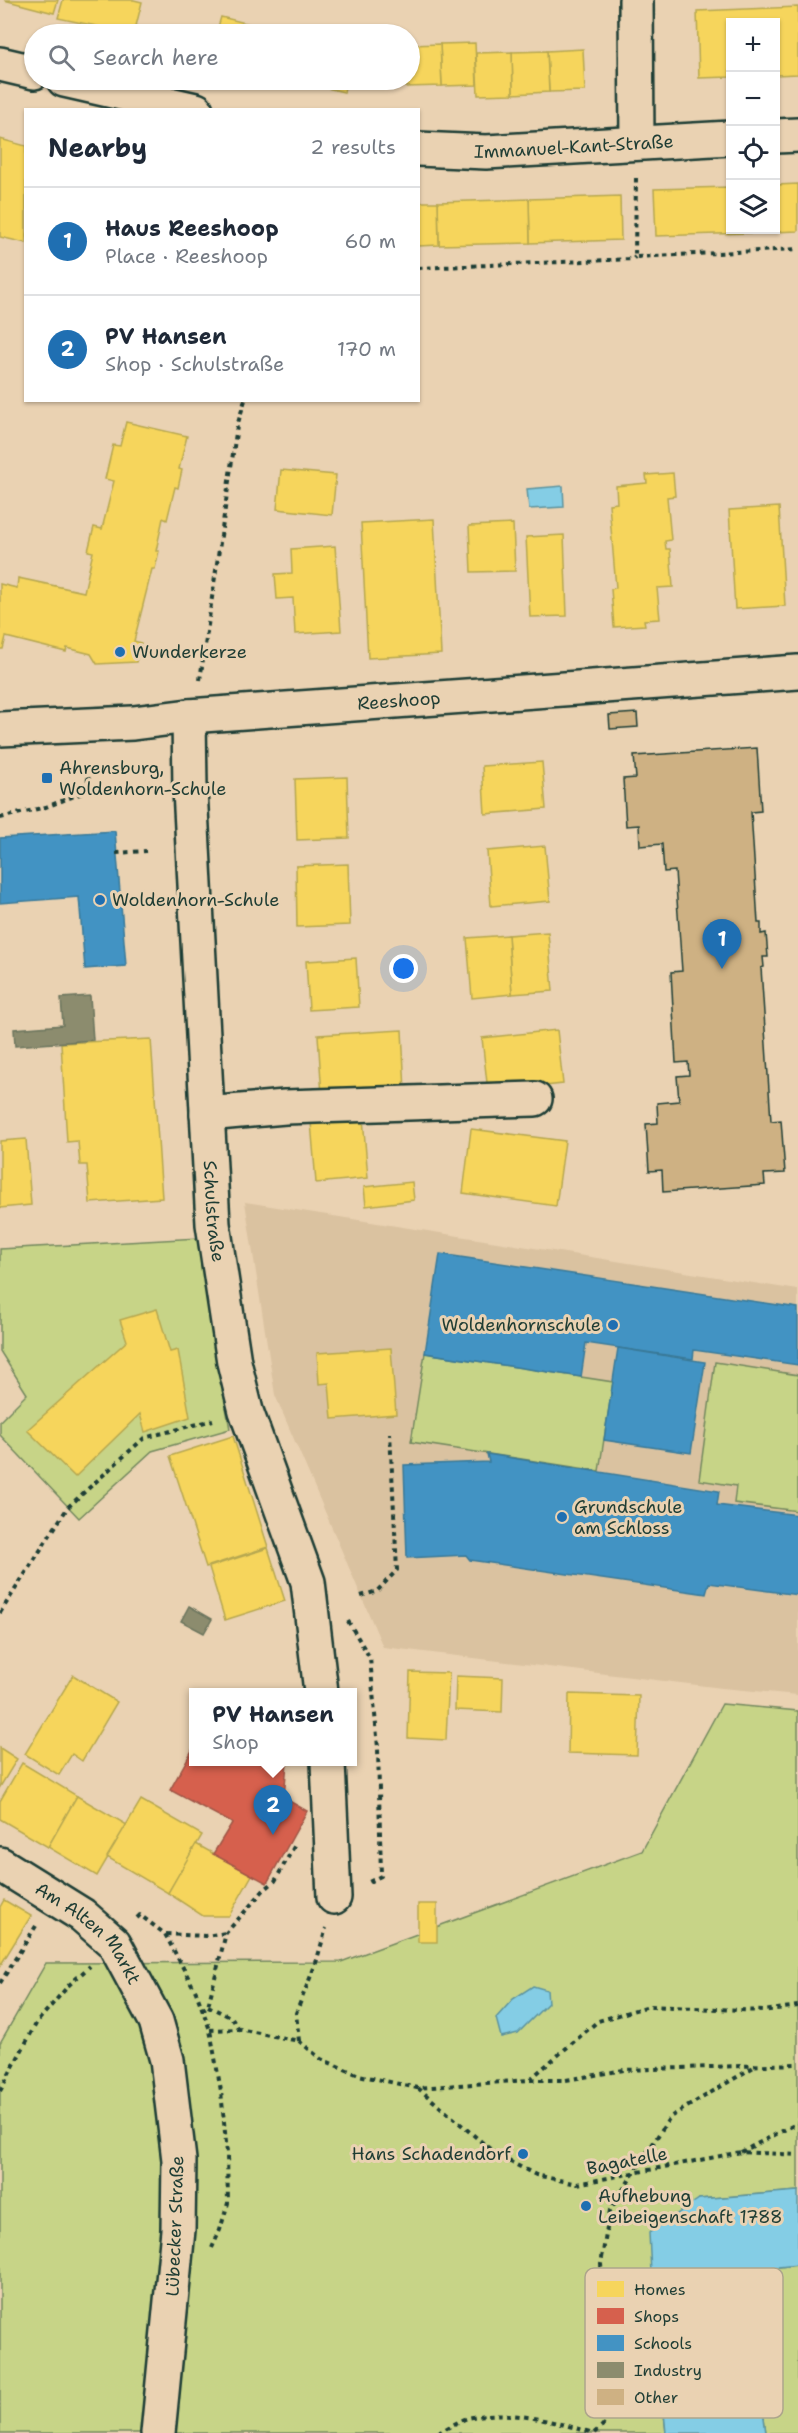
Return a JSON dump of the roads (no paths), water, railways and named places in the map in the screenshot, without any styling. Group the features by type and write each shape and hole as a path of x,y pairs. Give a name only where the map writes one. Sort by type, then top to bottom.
{"street":[{"path":"636,0 637,143"},
{"path":"0,64 24,70"},
{"path":"108,90 187,108"},
{"path":"780,136 798,135"},
{"name":"Immanuel-Kant-Straße","path":"420,149 486,152 726,138"},
{"name":"Reeshoop","path":"0,729 133,723 189,716 798,672"},
{"name":"Schulstraße","path":"189,716 191,814 213,1224 234,1362 246,1411 308,1582 321,1688"},
{"path":"207,1113 285,1107 535,1099"},
{"path":"328,1766 334,1897"},
{"name":"Am Alten Markt","path":"0,1864 82,1915 114,1943 156,2021"},
{"name":"Lübecker Straße","path":"156,2021 166,2060 179,2160 178,2229 158,2433"}],"water":[{"path":"563,486 564,507 529,509 527,489"},
{"path":"533,1986 547,1990 548,2003 518,2033 501,2037 496,2018 513,1999"},
{"path":"798,2191 798,2265 769,2268 651,2268 649,2233 699,2199"},
{"path":"665,2418 764,2418 766,2433 666,2433"}],"place":[{"name":"Wunderkerze","path":"120,652"},
{"name":"Ahrensburg, Woldenhorn-Schule","path":"47,778"},
{"name":"Woldenhorn-Schule","path":"100,900"},
{"name":"Haus Reeshoop","path":"722,969"},
{"name":"Woldenhornschule","path":"613,1325"},
{"name":"Grundschule am Schloss","path":"562,1517"},
{"name":"PV Hansen","path":"273,1835"},
{"name":"Hans Schadendorf","path":"523,2154"},
{"name":"Aufhebung Leibeigenschaft 1788","path":"586,2206"}]}
